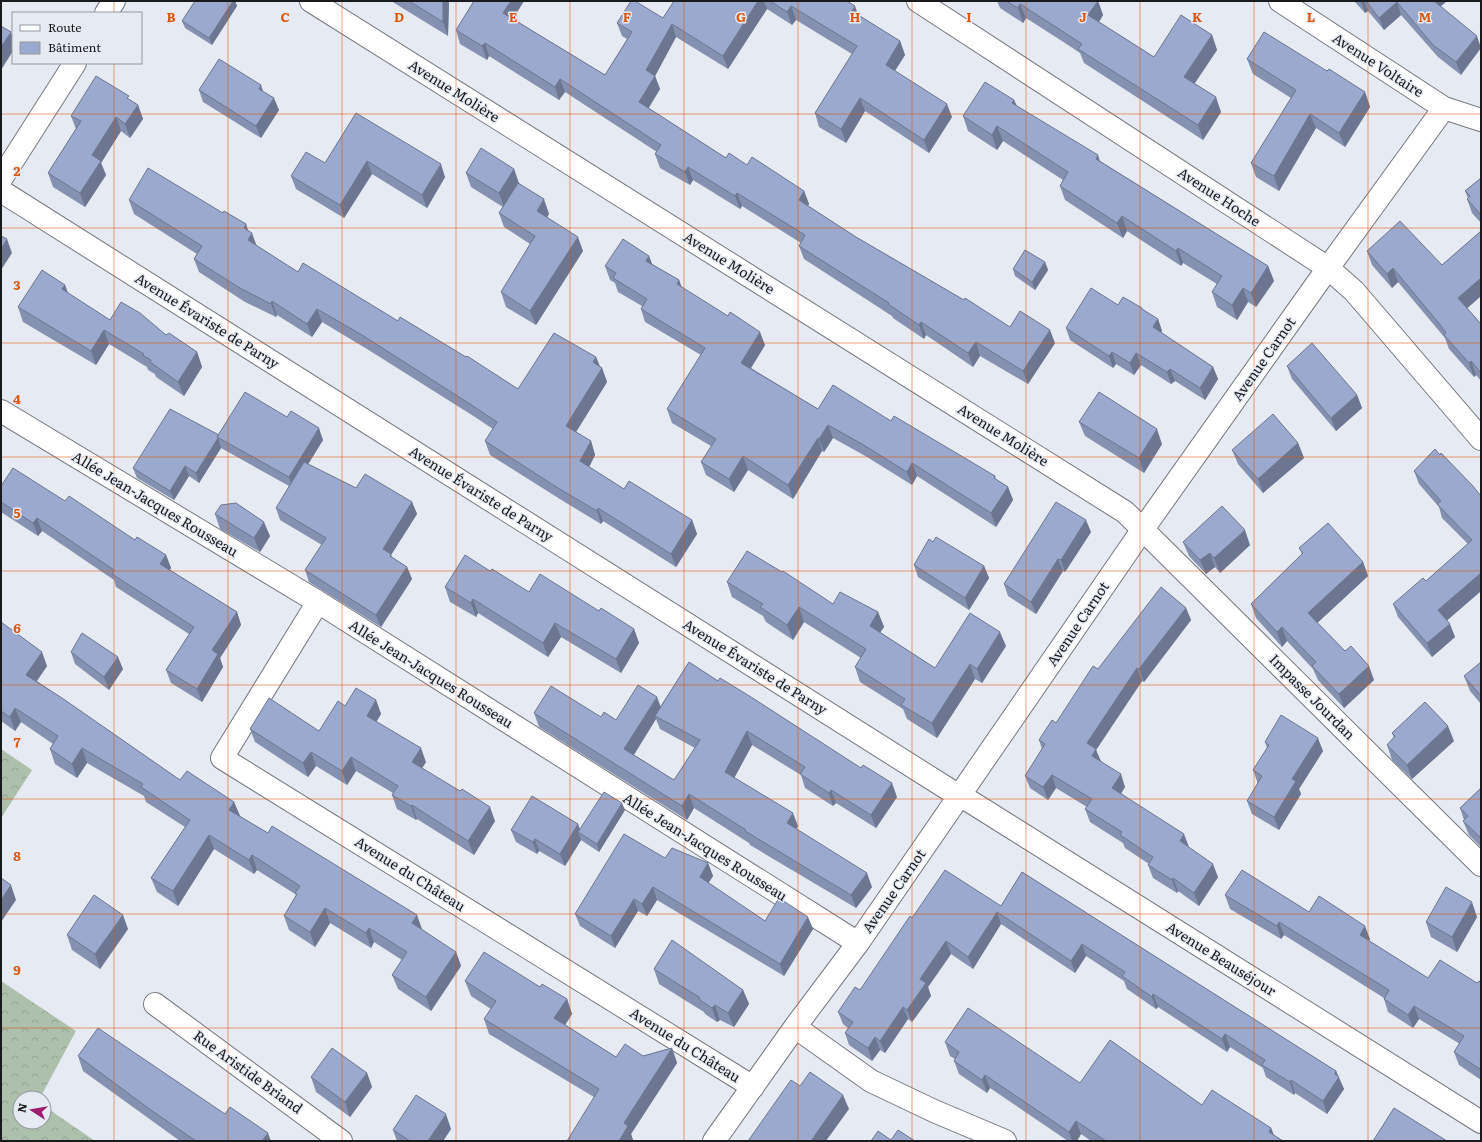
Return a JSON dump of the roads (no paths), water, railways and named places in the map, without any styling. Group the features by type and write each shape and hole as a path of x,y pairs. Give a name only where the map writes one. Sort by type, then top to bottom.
{"street":[{"path":"107,12 114,1"},
{"name":"Avenue Molière","path":"311,1 1125,512 1143,529"},
{"name":"Avenue Hoche","path":"918,1 1328,268 1354,291 1481,439"},
{"name":"Avenue Voltaire","path":"1280,1 1444,108 1481,120"},
{"path":"1,179 74,64"},
{"name":"Avenue Carnot","path":"714,1141 795,1027 858,943 961,796 1143,529 1328,268 1444,108"},
{"name":"Avenue Évariste de Parny","path":"1,191 961,796"},
{"name":"Allée Jean-Jacques Rousseau","path":"1,411 318,602 858,943"},
{"name":"Impasse Jourdan","path":"1143,529 1481,865"},
{"name":"Avenue du Château","path":"318,602 222,758 753,1086"},
{"name":"Avenue Beauséjour","path":"961,796 1481,1122"},
{"name":"Rue Aristide Briand","path":"155,1004 341,1141"},
{"path":"795,1027 871,1081 934,1111 1006,1141"}]}
